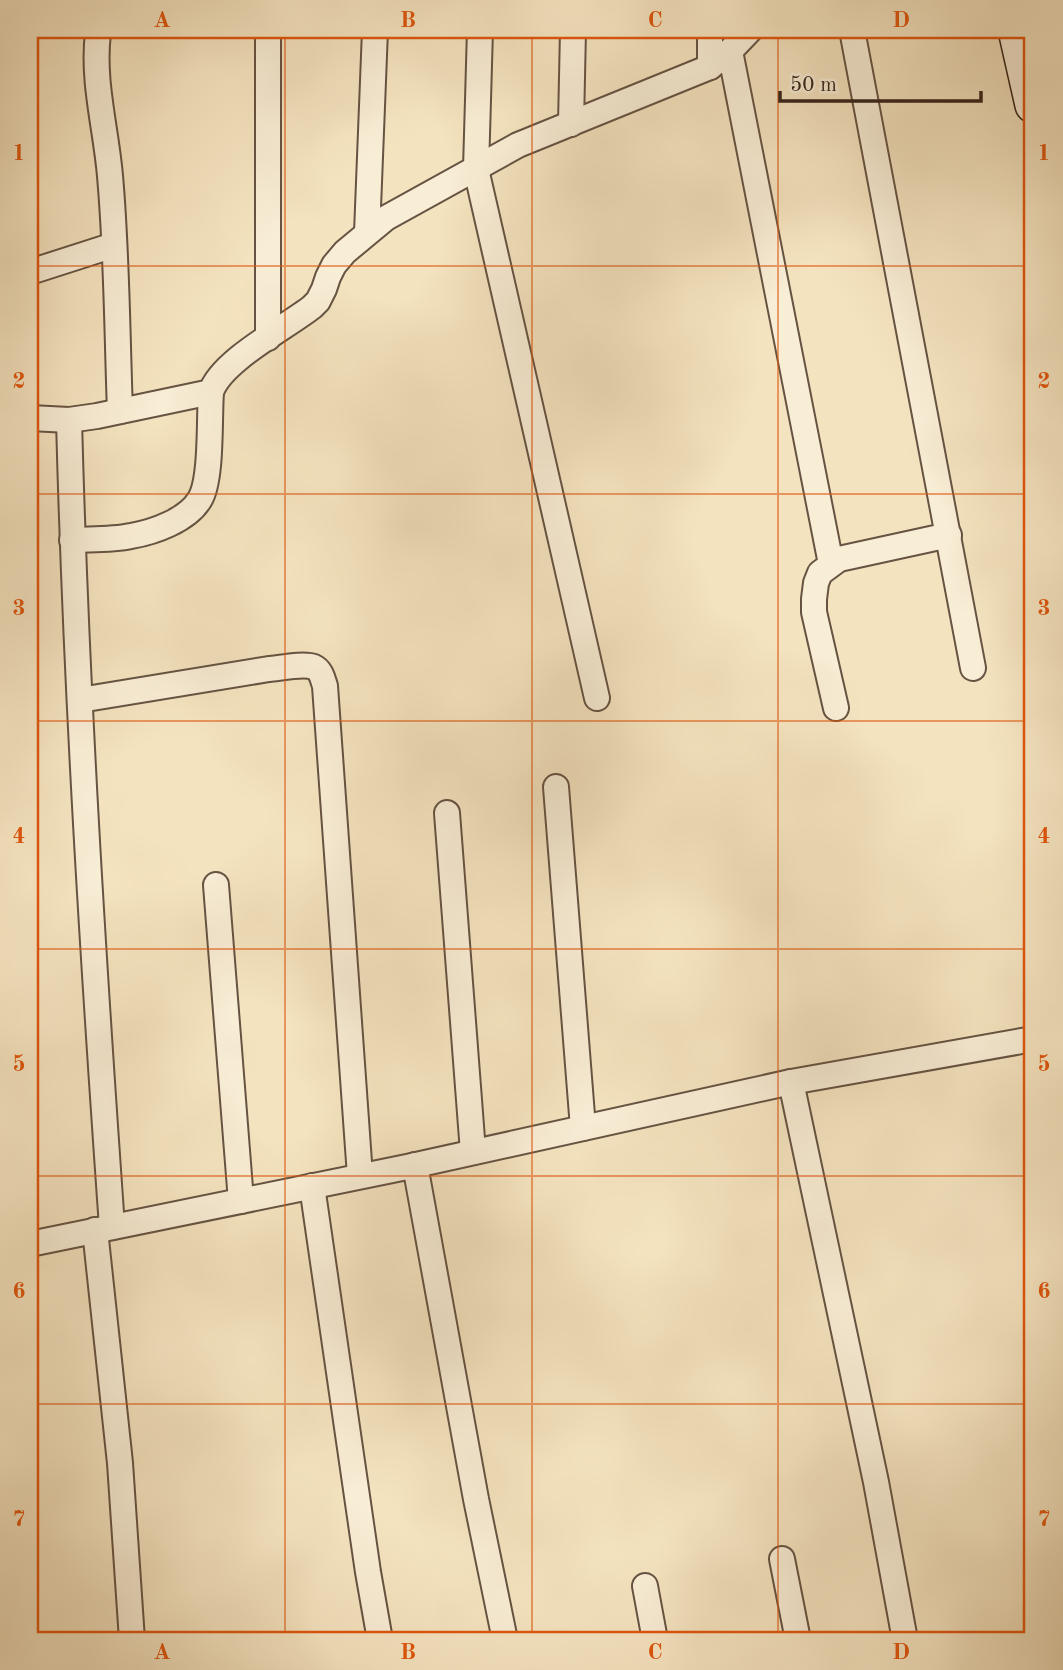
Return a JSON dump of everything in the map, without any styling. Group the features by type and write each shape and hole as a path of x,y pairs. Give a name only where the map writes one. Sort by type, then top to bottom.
{"street":[{"path":"101,30 98,33 96,75 108,144 120,411"},
{"path":"268,30 268,338"},
{"path":"367,233 375,30"},
{"path":"480,30 476,169 597,698"},
{"path":"571,124 573,30"},
{"path":"710,30 710,67"},
{"path":"72,540 131,536 176,522 186,515 201,498 206,481 211,392 214,383 225,369 318,302 334,265 345,252 386,218 518,145 710,67 750,30"},
{"path":"852,30 973,668"},
{"path":"1016,30 1033,105"},
{"path":"730,51 831,564"},
{"path":"30,272 114,246"},
{"path":"30,418 69,420 211,392"},
{"path":"69,420 103,1229 132,1640"},
{"path":"836,708 814,612 816,583 820,573 839,559 948,535"},
{"path":"79,700 269,669 314,667 320,673 325,686 360,1176"},
{"path":"556,787 583,1128"},
{"path":"447,813 473,1152"},
{"path":"216,885 241,1201"},
{"path":"30,1244 415,1165 791,1082 1033,1039"},
{"path":"791,1082 876,1482 905,1640"},
{"path":"415,1165 476,1499 505,1640"},
{"path":"312,1186 380,1640"},
{"path":"782,1559 798,1640"},
{"path":"645,1586 655,1640"}]}
